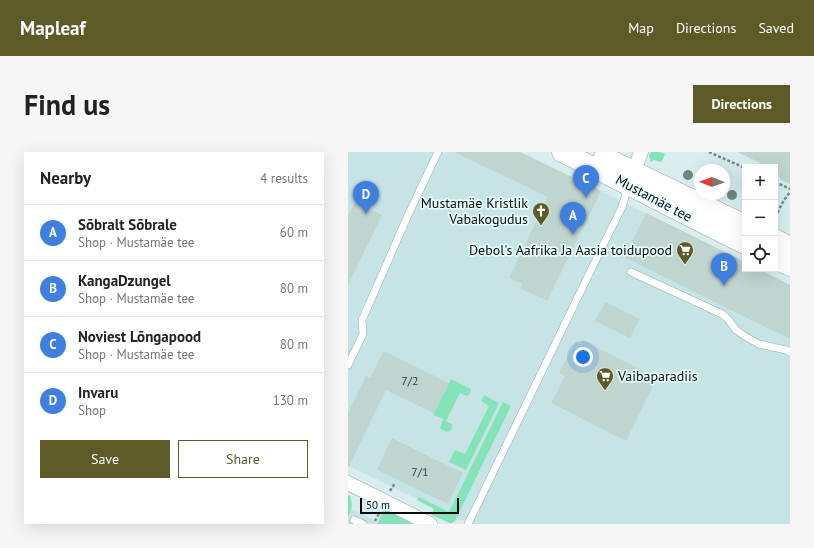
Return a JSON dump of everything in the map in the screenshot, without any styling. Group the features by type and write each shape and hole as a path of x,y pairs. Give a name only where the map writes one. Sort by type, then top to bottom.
{"main road":[{"name":"Mustamäe tee","path":"562,152 632,178 742,224"},
{"name":"Mustamäe tee","path":"593,152 693,219 742,243"},
{"path":"778,241 790,247"},
{"path":"778,260 790,266"}],"street":[{"path":"632,178 641,152"},
{"path":"348,483 430,524"}],"lane":[{"path":"348,365 363,334 362,320 364,315 409,212 438,152"},
{"path":"432,163 440,167"},
{"path":"468,524 608,237 622,207 632,178"},
{"path":"631,272 722,314 728,319 736,330 759,344 790,352"},
{"path":"354,520 363,524"}],"path":[{"path":"709,152 742,167"},
{"path":"778,184 790,191 778,211"}],"shaded area":[{"path":"348,152 520,152 742,261 742,272 765,272 790,285 790,524 470,524 348,466"},
{"path":"348,507 382,524 348,524"}],"green space":[{"path":"651,152 660,152 665,154 662,161 660,162 654,160 651,162 649,155"},
{"path":"451,379 471,390 470,394 467,396 460,393 446,421 452,424 451,430 446,432 440,428 443,419 433,415"},
{"path":"484,395 499,403 466,470 449,462 455,450 465,454 489,406 481,401"},
{"path":"503,402 511,406 455,521 450,523 431,515 434,509 417,500 419,497 449,512"},
{"path":"348,495 350,496 352,504 348,517"},
{"path":"384,509 414,524 377,524"}],"building":[{"path":"454,152 520,152 601,191 547,301 520,288 522,284 509,278 548,197"},
{"path":"737,152 790,152 790,184 781,180 778,173 778,164 763,164"},
{"path":"355,202 382,215 348,285 348,216"},
{"path":"646,213 742,261 742,272 764,272 790,285 790,339 624,257"},
{"path":"605,302 640,319 630,338 595,321"},
{"path":"582,340 657,378 626,441 551,403 565,376 559,373 576,341 580,344"},
{"path":"384,351 449,383 434,413 386,390 348,468 348,413 366,376 370,378"},
{"path":"392,438 463,473 448,504 377,470"}],"place":[{"name":"Noviest Lõngapood","path":"586,198"},
{"name":"Invaru","path":"366,214"},
{"name":"Mustamäe Kristlik Vabakogudus","path":"541,226"},
{"name":"Sõbralt Sõbrale","path":"573,235"},
{"name":"Debol's Aafrika Ja Aasia toidupood","path":"685,265"},
{"name":"KangaDzungel","path":"724,286"},
{"name":"Vaibaparadiis","path":"605,391"}]}
